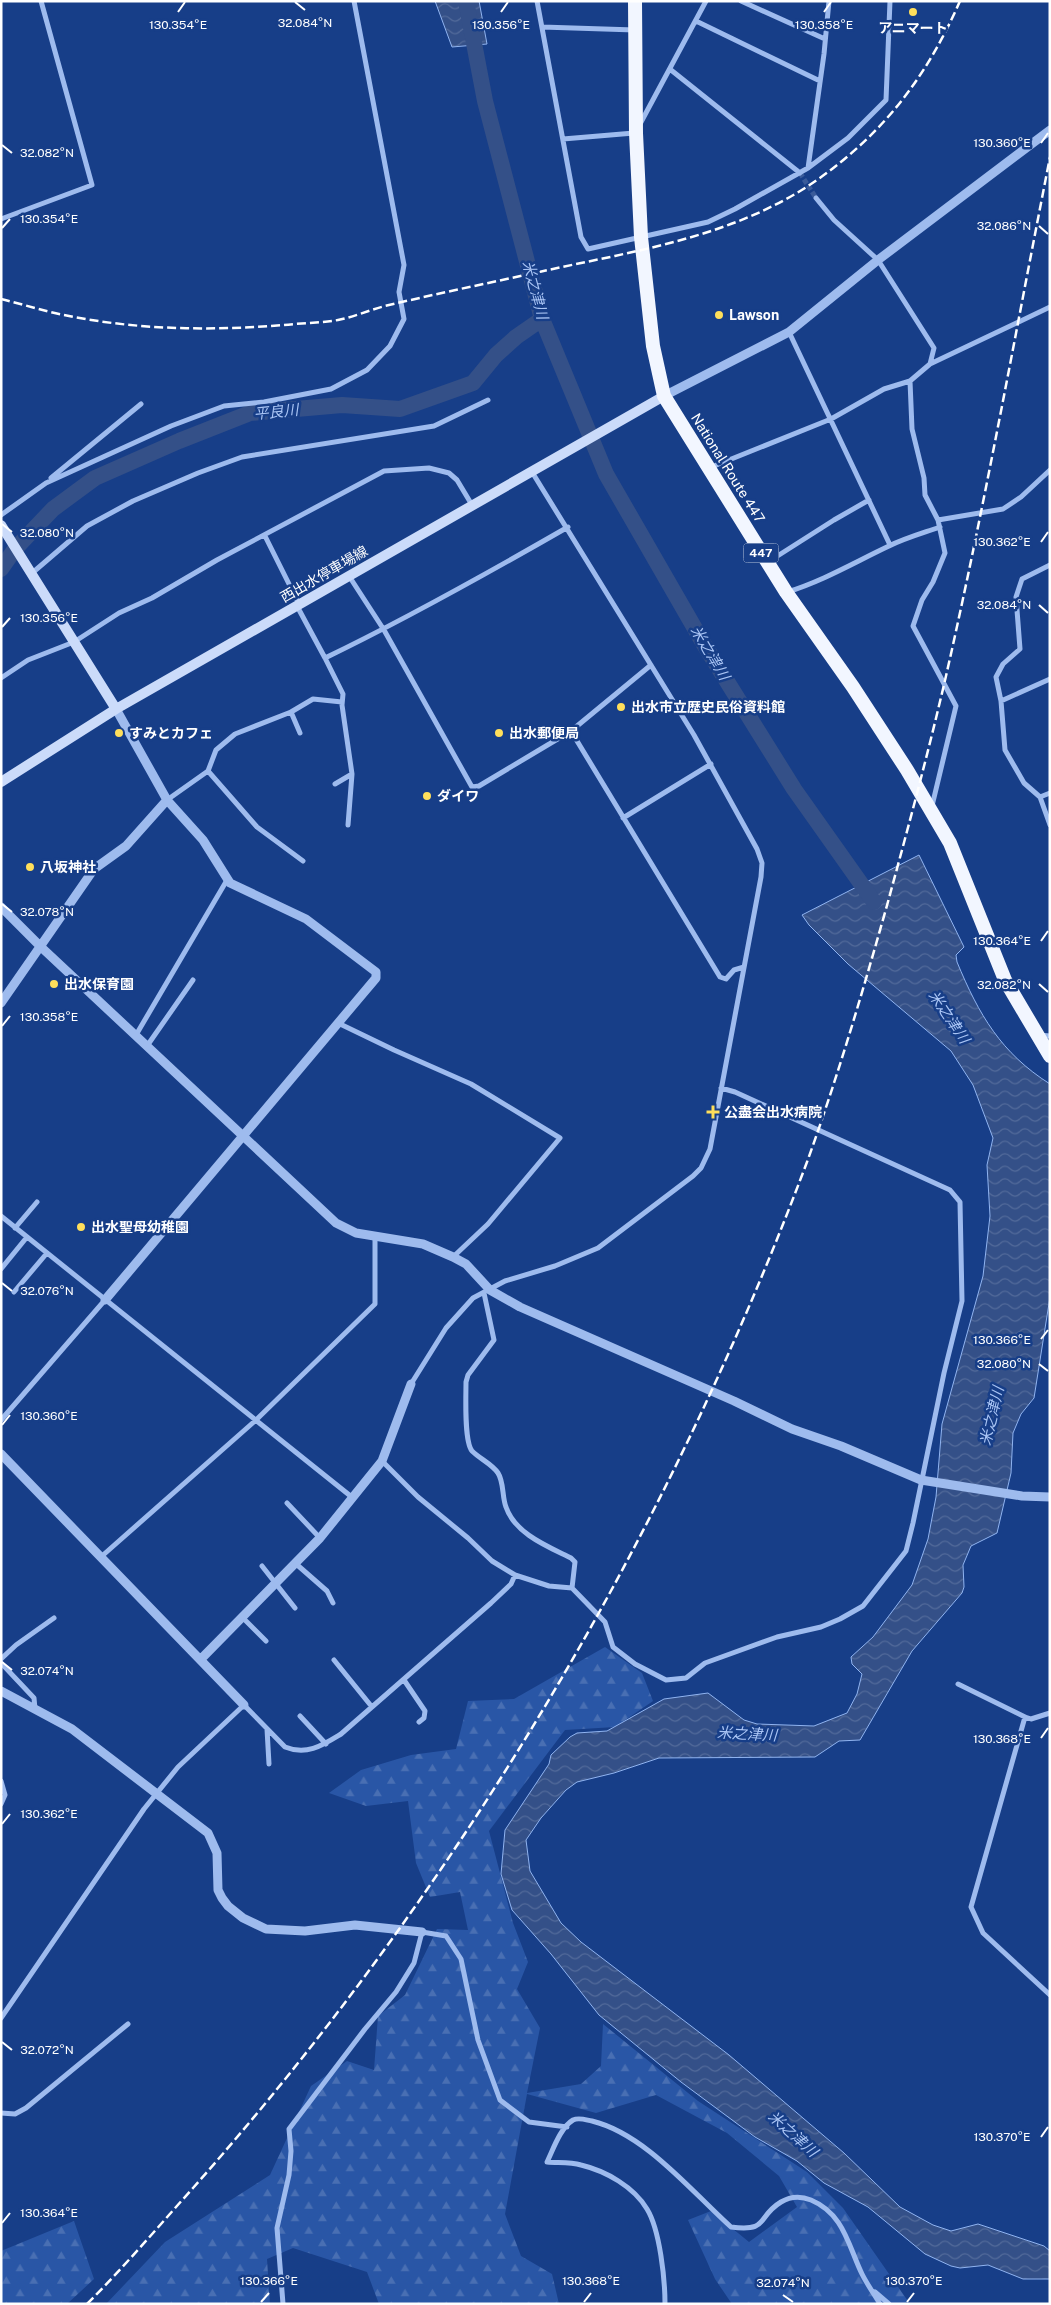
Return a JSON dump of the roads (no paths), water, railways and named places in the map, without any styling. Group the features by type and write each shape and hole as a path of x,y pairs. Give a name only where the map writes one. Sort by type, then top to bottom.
{"highway":[{"name":"National Route 447","path":"635,1 636,133 641,237 659,399 709,468 786,592 853,687 931,810 950,843 1005,980 1044,1036 1050,1056"}],"main road":[{"name":"西出水停車場線","path":"1,782 116,709 659,399"},
{"path":"1,525 116,709"}],"street":[{"path":"1,218 92,185 41,1"},
{"path":"46,483 171,426 224,406 264,402 331,389 367,370 390,346 404,319 399,292 404,265 354,1"},
{"path":"537,1 584,244 588,249 708,222 800,173 848,138 886,100 890,1"},
{"path":"563,139 636,133 706,1"},
{"path":"741,1 825,40"},
{"path":"808,168 829,1"},
{"path":"696,21 820,81"},
{"path":"542,27 635,30"},
{"path":"671,70 800,173"},
{"path":"659,399 789,332 878,260 1050,130"},
{"path":"816,198 834,220 878,260 934,348 930,364"},
{"path":"709,468 831,419 884,389 910,381 930,364 1050,307"},
{"path":"789,332 890,545"},
{"path":"910,381 912,429 924,478 925,495 938,520 945,553 933,582 922,600 913,626 956,706 931,810"},
{"path":"31,574 87,526 133,501 198,473 242,457 434,426 488,400"},
{"path":"1,515 46,483 141,404"},
{"path":"1,678 28,660 74,642 119,613 152,598 217,560 384,471 429,468 449,473 457,480 472,505"},
{"path":"201,1659 320,1538 382,1461 411,1384 446,1328 473,1298 505,1281 555,1266 598,1248 693,1176 701,1168 710,1149 762,877 762,863 757,849 712,764 568,527 536,470"},
{"path":"938,520 1002,509 1021,497 1050,470"},
{"path":"768,563 834,520 869,500"},
{"path":"325,658 384,630 568,527"},
{"path":"786,592 807,586 890,545 940,527"},
{"path":"265,536 343,694 342,702 352,774 348,825"},
{"path":"1050,565 1022,579 1016,596 1020,649 1003,664 996,678 1001,701 1005,750 1024,783 1040,797 1050,824"},
{"path":"350,576 384,630 472,787 479,786 571,731 651,665"},
{"path":"1001,701 1050,680"},
{"path":"1,1003 94,869 126,846 167,800 208,771 216,750 235,734 291,712 313,700 342,702"},
{"path":"1,1420 244,1137 376,978 376,972 306,919 227,880 203,840 167,800 116,709"},
{"path":"291,712 300,732"},
{"path":"571,731 720,977 726,979 734,970 744,967"},
{"path":"623,818 712,764"},
{"path":"208,771 257,827 303,861"},
{"path":"335,784 352,774"},
{"path":"1040,797 1050,793"},
{"path":"136,1036 227,880"},
{"path":"1,907 41,947 336,1223 356,1233 423,1244 453,1257 466,1264 487,1291 520,1307 734,1400 792,1429 841,1446 921,1480 1022,1496 1050,1497"},
{"path":"147,1046 193,980"},
{"path":"338,1023 471,1084 560,1138 488,1224 453,1257"},
{"path":"382,1461 418,1497 468,1538 492,1561 515,1575 549,1586 572,1588 605,1622 613,1647 627,1658 666,1680 686,1678 705,1663 777,1637 821,1627 840,1620 863,1606 906,1551 962,1301 960,1202 950,1190 735,1092 721,1088"},
{"path":"15,1228 37,1202"},
{"path":"1,1216 353,1498"},
{"path":"1,1269 27,1237"},
{"path":"102,1556 256,1420 375,1304 375,1237"},
{"path":"14,1292 47,1253"},
{"path":"487,1291 494,1340 468,1375 466,1382 466,1433 468,1446 500,1475 505,1506 517,1524 535,1540 571,1558 575,1562 572,1588"},
{"path":"1,1454 102,1556 285,1747 293,1750 308,1751 326,1744 341,1734 491,1603 511,1584 515,1575"},
{"path":"287,1503 320,1538"},
{"path":"294,1563 327,1591 333,1603"},
{"path":"262,1566 295,1608"},
{"path":"242,1617 266,1641"},
{"path":"35,1708 34,1698 1,1661 16,1645 54,1618"},
{"path":"334,1660 372,1707"},
{"path":"404,1680 425,1711 424,1718 419,1722"},
{"path":"958,1684 1025,1717 1031,1718 1050,1713"},
{"path":"1,1690 72,1729 208,1833 216,1852 218,1890 228,1906 243,1918 266,1929 283,1931 305,1931 355,1925 446,1936 461,1959 478,2040 500,2100 529,2122 567,2127"},
{"path":"1,2018 157,1793 178,1767 244,1705"},
{"path":"300,1716 326,1744"},
{"path":"1025,1717 971,1907 983,1933 1050,1995"},
{"path":"267,1728 269,1764"},
{"path":"1,1781 5,1795 1,1804"},
{"path":"283,2304 276,2228 289,2175 291,2151 288,2128 396,1992 414,1963 422,1932"},
{"path":"1,2113 15,2114 26,2108 128,2024"},
{"path":"665,2304 660,2254 654,2226 648,2210 637,2196 613,2178 597,2170 579,2164 546,2162 573,2120 581,2118 604,2124 653,2154 731,2227 745,2229 757,2227 780,2202 792,2197 803,2197 819,2203 837,2219 847,2236 862,2273 880,2304"},
{"path":"872,2290 889,2304"}],"water":[{"path":"435,1 479,1 487,44 452,47"},
{"path":"919,855 964,947 956,955 957,962 983,1016 1005,1046 1033,1072 1050,1084 1050,1297 1034,1398 1021,1414 1013,1433 1011,1473 997,1533 971,1546 963,1565 964,1587 962,1593 912,1651 860,1740 839,1741 815,1757 659,1758 614,1773 577,1782 566,1790 541,1818 526,1840 530,1871 561,1923 581,1942 729,2055 844,2153 900,2207 933,2225 951,2231 978,2224 1044,2246 1050,2251 1050,2279 1023,2279 988,2265 960,2268 925,2254 868,2207 824,2183 797,2161 755,2137 681,2082 599,2015 551,1954 512,1910 501,1874 505,1830 549,1764 551,1755 570,1737 577,1733 607,1731 664,1699 708,1693 744,1720 757,1724 814,1726 847,1713 857,1694 862,1674 852,1664 851,1657 873,1637 912,1585 928,1539 936,1497 942,1424 983,1276 990,1216 987,1165 993,1138 973,1085 951,1051 848,964 809,925 802,915"}],"waterway":[{"name":"米之津川","path":"466,1 485,101 542,319 606,474 705,646 794,789 874,902"},
{"name":"平良川","path":"1,569 15,549 53,509 95,478 179,441 250,413 342,405 400,409 473,383 496,355 516,337 542,319"}],"tunnel":[{"path":"800,173 816,198"}],"railway":[{"path":"1,299 48,312 91,320 174,328 257,327 332,321 405,301 688,238 722,227 787,199 841,162 902,101 933,54 960,1"},
{"path":"87,2304 193,2188 290,2073 381,1954 467,1831 547,1703 621,1572 689,1438 751,1301 807,1162 829,1099 877,941 917,793 946,676 974,547 1050,157"}],"place":[{"name":"アニマート","path":"913,12"},
{"name":"Lawson","path":"719,315"},
{"name":"出水市立歴史民俗資料館","path":"621,707"},
{"name":"すみとカフェ","path":"119,733"},
{"name":"出水郵便局","path":"499,733"},
{"name":"ダイワ","path":"427,796"},
{"name":"八坂神社","path":"30,867"},
{"name":"出水保育園","path":"54,984"},
{"name":"公盡会出水病院","path":"713,1112"},
{"name":"出水聖母幼稚園","path":"81,1227"}]}
